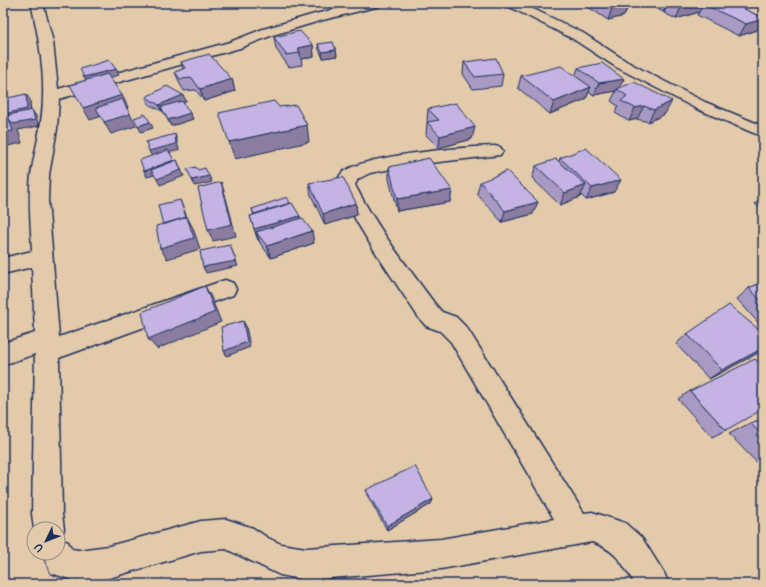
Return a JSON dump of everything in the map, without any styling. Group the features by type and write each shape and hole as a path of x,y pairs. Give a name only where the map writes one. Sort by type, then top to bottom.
{"street":[{"path":"37,3 46,42 51,96 49,129 40,175 41,257 47,346 48,521"},
{"path":"51,96 235,45 268,32 319,17 376,3"},
{"path":"512,3 578,36 621,64 663,86 763,132"},
{"path":"494,151 428,156 370,167 355,171 347,178 346,185 356,206 379,242 427,311 434,319 448,324 459,335 577,530"},
{"path":"3,266 41,257"},
{"path":"3,354 47,346 225,289"},
{"path":"61,561 78,566 109,562 201,536 226,534 242,539 257,549 280,559 306,564 442,554 592,527 614,534 631,549 653,584"}],"building":[{"path":"604,3 627,3 629,4 612,8"},
{"path":"660,3 669,3 666,6"},
{"path":"672,3 696,3 681,7"},
{"path":"732,3 763,19 746,24 703,4"},
{"path":"300,31 313,45 298,48 300,53 286,55 274,37"},
{"path":"333,42 336,50 322,52 318,44"},
{"path":"209,54 232,79 200,89 192,78 180,79 175,72 185,68 181,62"},
{"path":"496,58 503,74 475,77 464,62"},
{"path":"109,60 116,69 84,77 80,69"},
{"path":"602,63 624,79 599,83 578,68"},
{"path":"561,66 591,87 554,102 521,76"},
{"path":"107,74 122,95 83,108 70,85"},
{"path":"634,82 672,101 654,110 644,106 635,108 621,101 627,96 617,89"},
{"path":"167,86 183,95 159,105 146,97"},
{"path":"26,94 27,109 3,114 3,99"},
{"path":"122,99 130,114 104,122 96,108"},
{"path":"182,101 190,113 168,120 161,107"},
{"path":"274,101 279,107 296,105 307,125 229,142 219,113"},
{"path":"456,103 475,127 440,136 427,122 439,120 428,109"},
{"path":"32,110 35,120 13,124 9,119 8,115"},
{"path":"145,114 150,122 138,126 134,118"},
{"path":"9,119 13,131 3,133 3,120"},
{"path":"175,134 176,144 149,151 146,142"},
{"path":"586,148 621,180 592,188 560,158"},
{"path":"168,150 174,160 144,171 140,160"},
{"path":"429,158 452,190 397,199 389,167"},
{"path":"556,159 586,185 565,193 536,166"},
{"path":"177,160 181,170 157,179 151,170"},
{"path":"196,167 198,170 205,168 209,176 192,180 187,169"},
{"path":"507,171 538,202 505,211 480,182"},
{"path":"343,177 356,203 323,214 309,183"},
{"path":"221,182 232,224 208,230 198,188"},
{"path":"287,197 290,203 254,214 252,209"},
{"path":"180,200 186,217 163,225 158,205"},
{"path":"292,203 300,216 254,229 250,216"},
{"path":"187,217 194,238 160,248 156,226"},
{"path":"302,218 312,231 267,246 256,232"},
{"path":"230,245 236,261 203,267 200,251"},
{"path":"763,282 763,303 749,288"},
{"path":"205,286 215,312 148,339 142,312"},
{"path":"729,305 763,333 763,348 722,370 687,334"},
{"path":"243,321 247,342 224,351 221,327"},
{"path":"755,359 763,367 763,409 726,430 690,391"},
{"path":"763,419 763,436 750,423"},
{"path":"415,466 433,499 387,526 366,490"}]}
